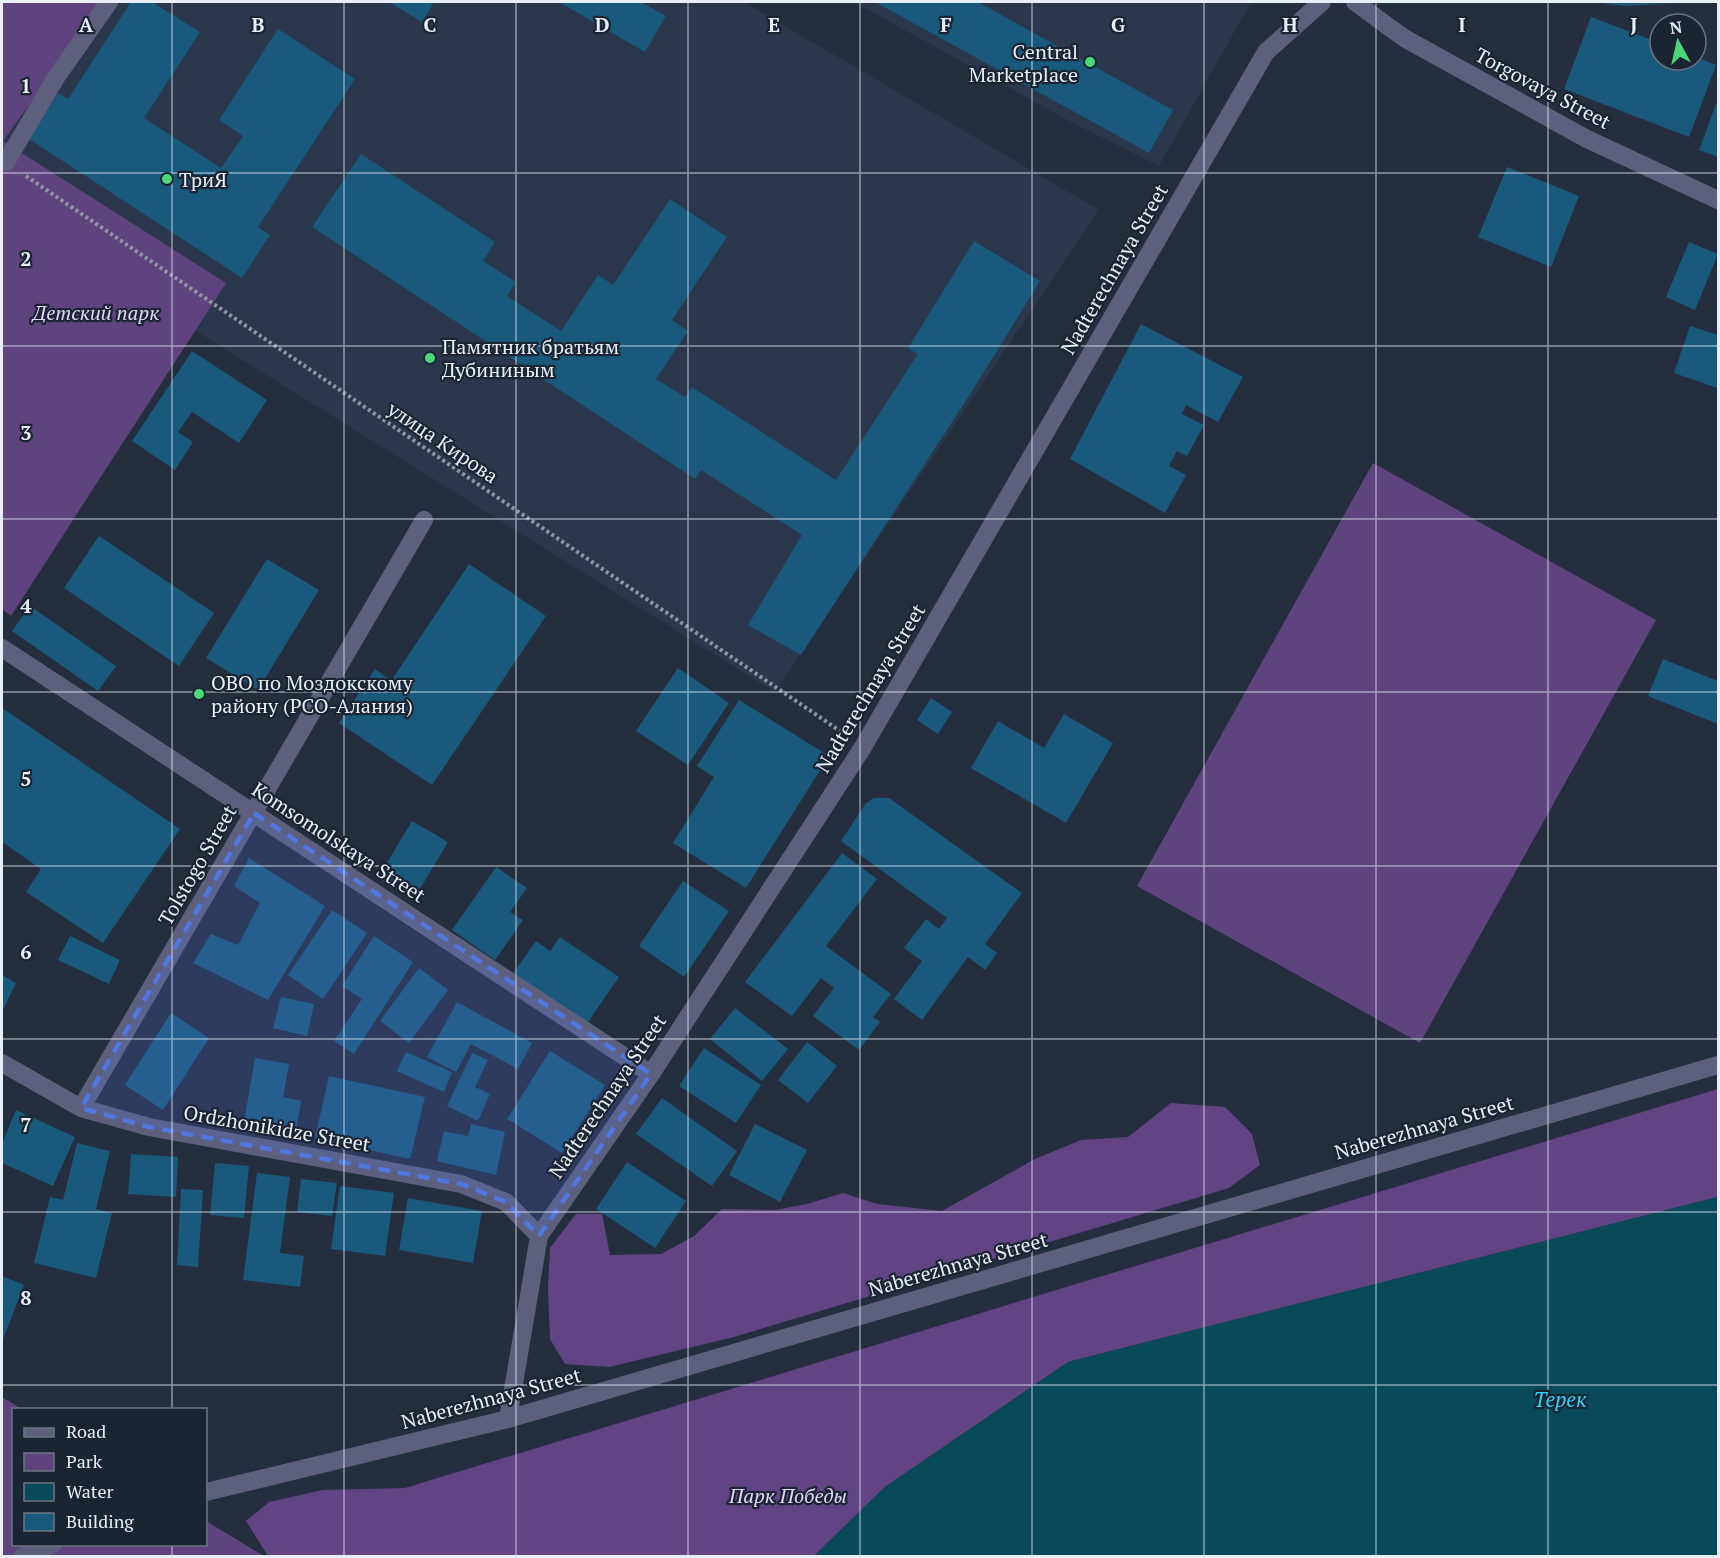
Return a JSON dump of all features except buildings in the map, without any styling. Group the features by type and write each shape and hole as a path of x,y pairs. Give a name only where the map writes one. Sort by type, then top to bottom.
{"street":[{"path":"6,162 57,76 109,2"},
{"name":"Nadterechnaya Street","path":"508,1419 539,1236 651,1074 863,747 1266,52 1322,2"},
{"name":"Torgovaya Street","path":"1355,2 1404,38 1576,133 1719,200"},
{"name":"Tolstogo Street","path":"81,1108 424,520"},
{"name":"Komsomolskaya Street","path":"2,648 651,1074"},
{"name":"Ordzhonikidze Street","path":"2,1063 81,1108 149,1127 461,1184 506,1202 539,1236"},
{"name":"Naberezhnaya Street","path":"207,1492 508,1419 1719,1065"},
{"path":"23,1557 50,1546"}],"path":[{"name":"улица Кирова","path":"6,162 863,747"}],"highlighted area":[{"path":"254,813 651,1074 539,1236 506,1202 461,1184 149,1127 81,1108"}],"shaded area":[{"path":"2,2 744,2 1099,210 775,692 2,210"},
{"name":"Central Marketplace","path":"854,2 1251,2 1159,166 1071,122"}],"green space":[{"name":"Детский парк","path":"2,2 103,2 3,141 226,283 11,616 2,609"},
{"path":"1373,463 1656,620 1420,1043 1137,886"},
{"name":"Парк Победы","path":"1718,1089 1718,1197 1068,1362 885,1487 814,1556 268,1556 246,1521 269,1502 323,1490 405,1488"},
{"path":"1171,1103 1225,1107 1252,1134 1260,1165 1229,1188 734,1337 609,1367 565,1364 550,1339 548,1288 550,1248 576,1214 602,1214 610,1255 661,1254 694,1236 722,1209 776,1210 807,1204 843,1193 877,1204 942,1211 1035,1159 1081,1140 1128,1137"},
{"path":"2,1397 20,1408 12,1408 12,1546 207,1546 207,1522 264,1556 2,1556"}],"water":[{"name":"Терек","path":"1718,1197 1718,1556 814,1556 885,1487 1068,1362"}],"place":[{"name":"Central Marketplace","path":"1090,62"},
{"name":"ТриЯ","path":"167,179"},
{"name":"Памятник братьям Дубининым","path":"430,358"},
{"name":"ОВО по Моздокскому району (РСО-Алания)","path":"199,694"}]}
